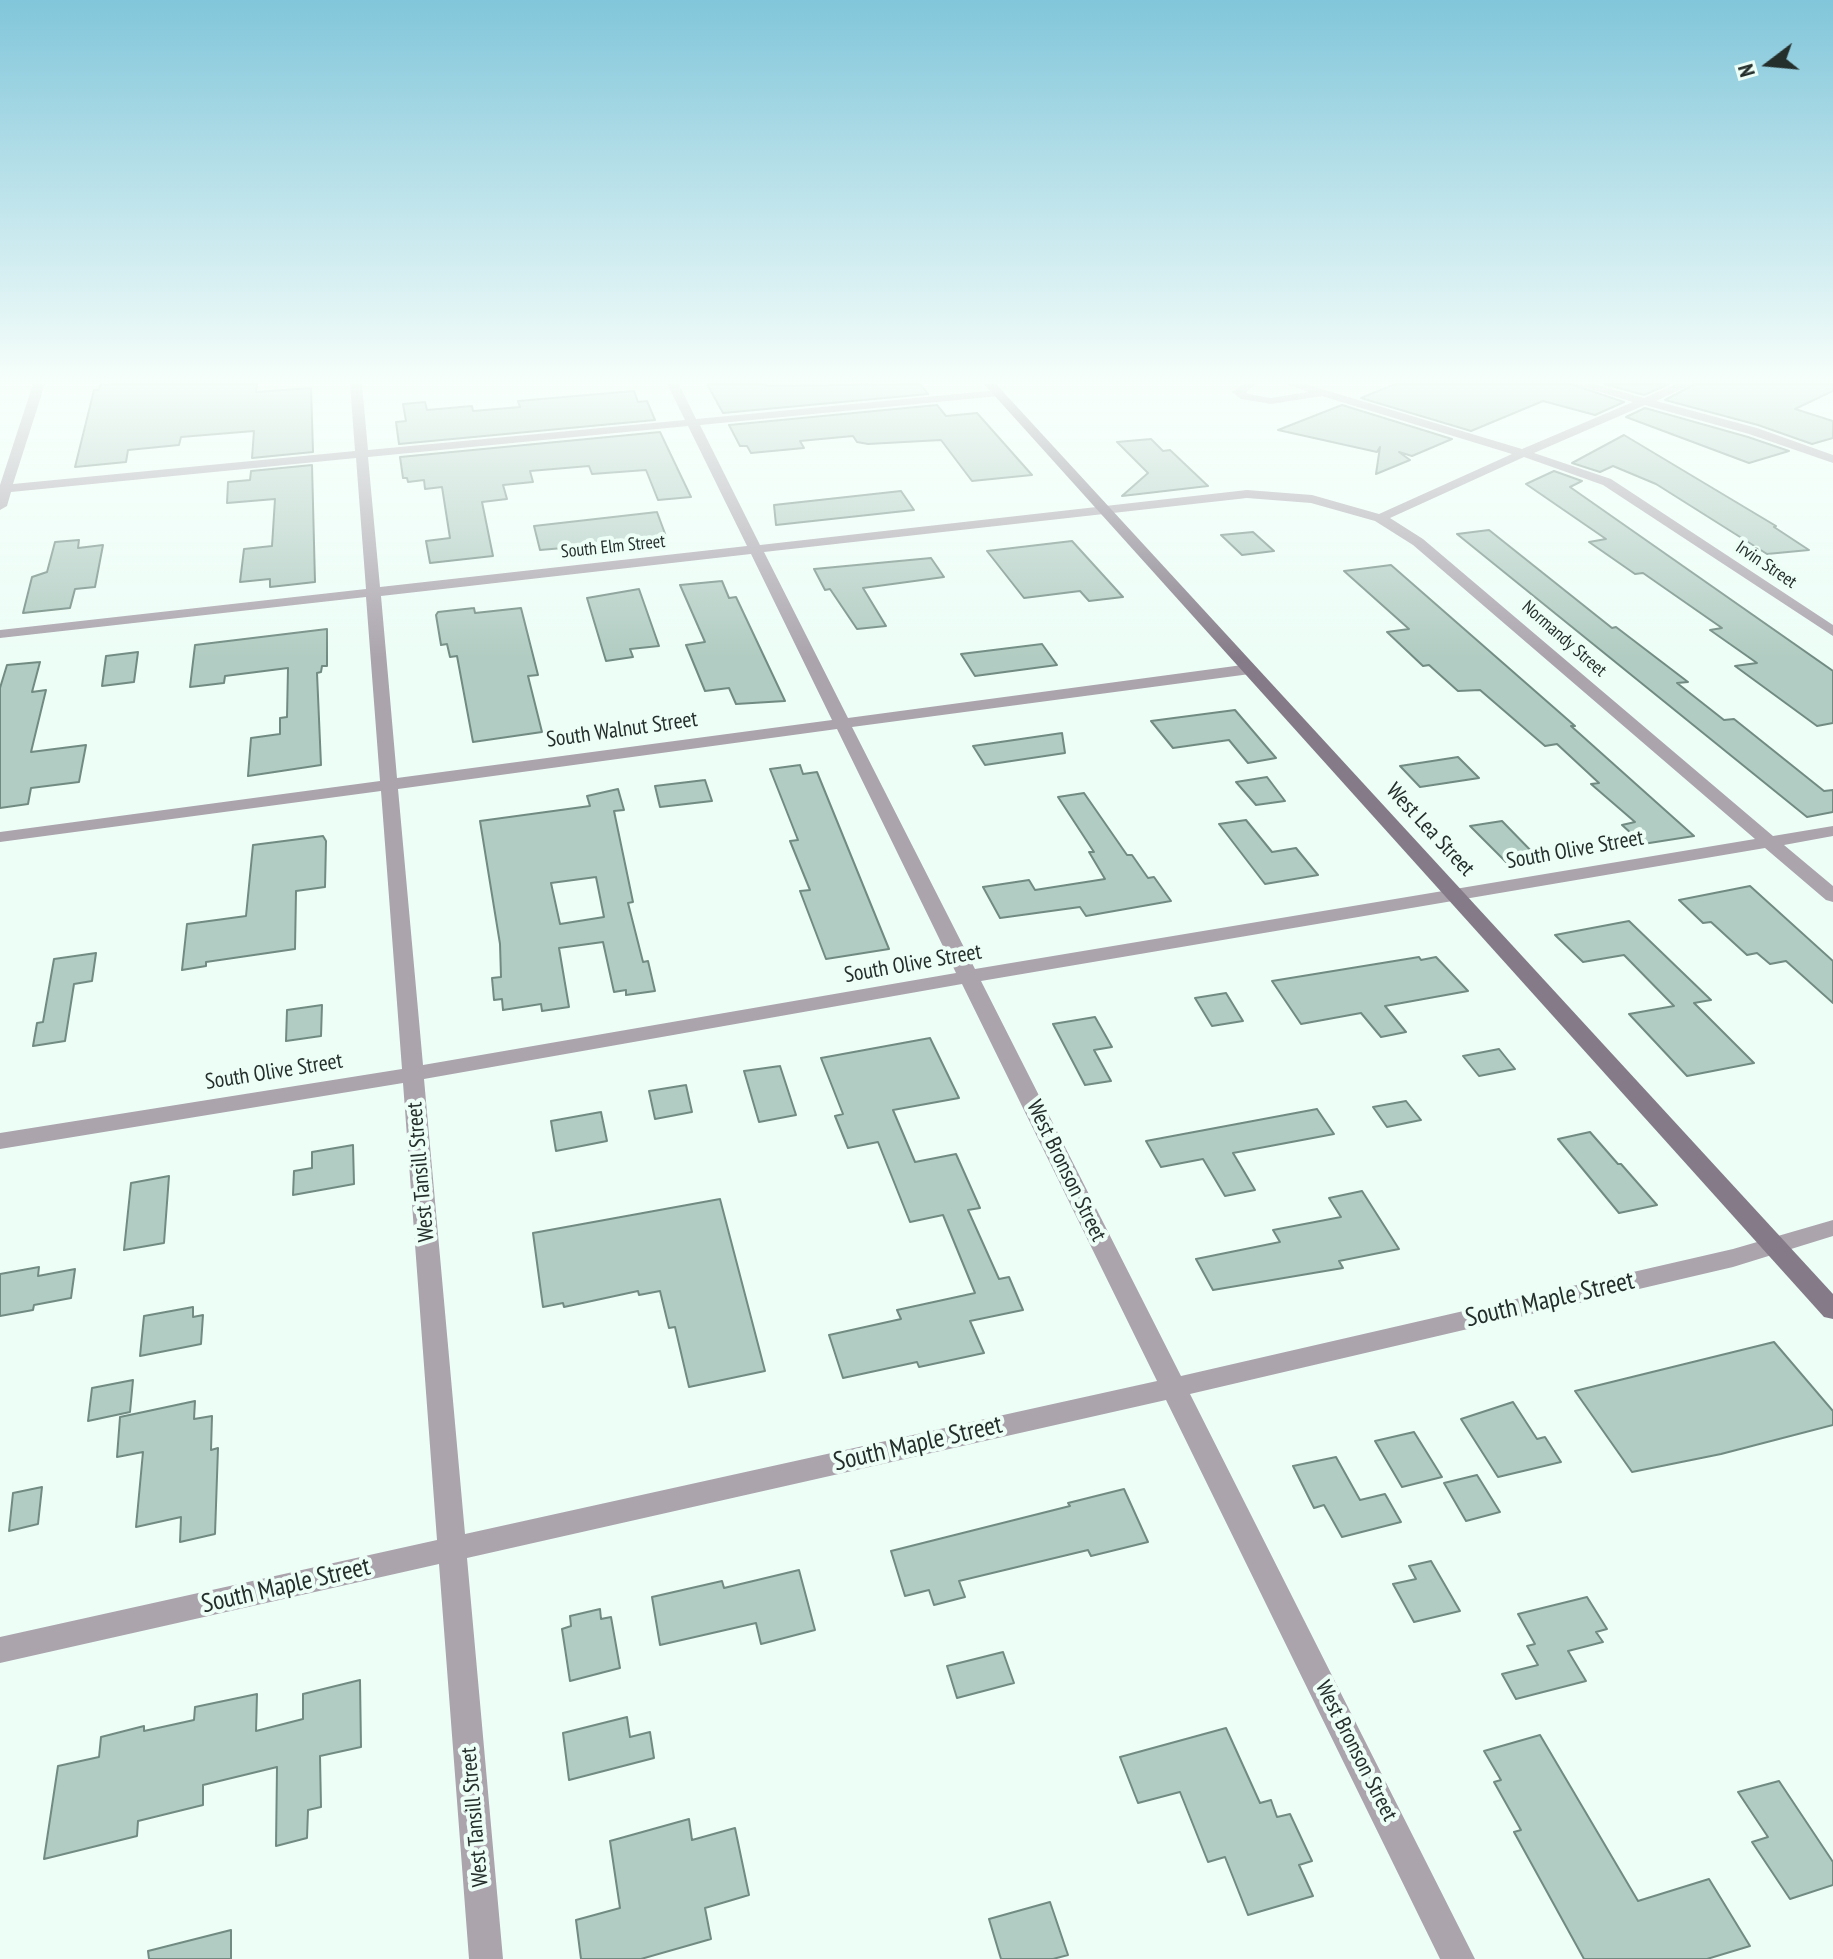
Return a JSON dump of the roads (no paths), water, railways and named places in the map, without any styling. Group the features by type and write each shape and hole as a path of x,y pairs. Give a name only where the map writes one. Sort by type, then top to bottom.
{"main road":[{"name":"West Lea Street","path":"1074,475 1833,1310"}],"street":[{"path":"0,506 3,489 142,475"},
{"name":"West Tansill Street","path":"363,475 486,1959"},
{"name":"West Bronson Street","path":"719,475 1458,1959"},
{"path":"1380,518 1474,475"},
{"name":"Irvin Street","path":"1589,475 1624,492 1833,632"},
{"name":"Normandy Street","path":"1231,496 1271,494 1312,499 1380,518 1418,542 1833,896"},
{"name":"South Elm Street","path":"0,634 1231,496"},
{"name":"South Walnut Street","path":"0,837 1250,669"},
{"name":"South Olive Street","path":"0,1141 413,1074 1833,831"},
{"name":"South Maple Street","path":"0,1650 1173,1388 1733,1258 1833,1228"}]}
